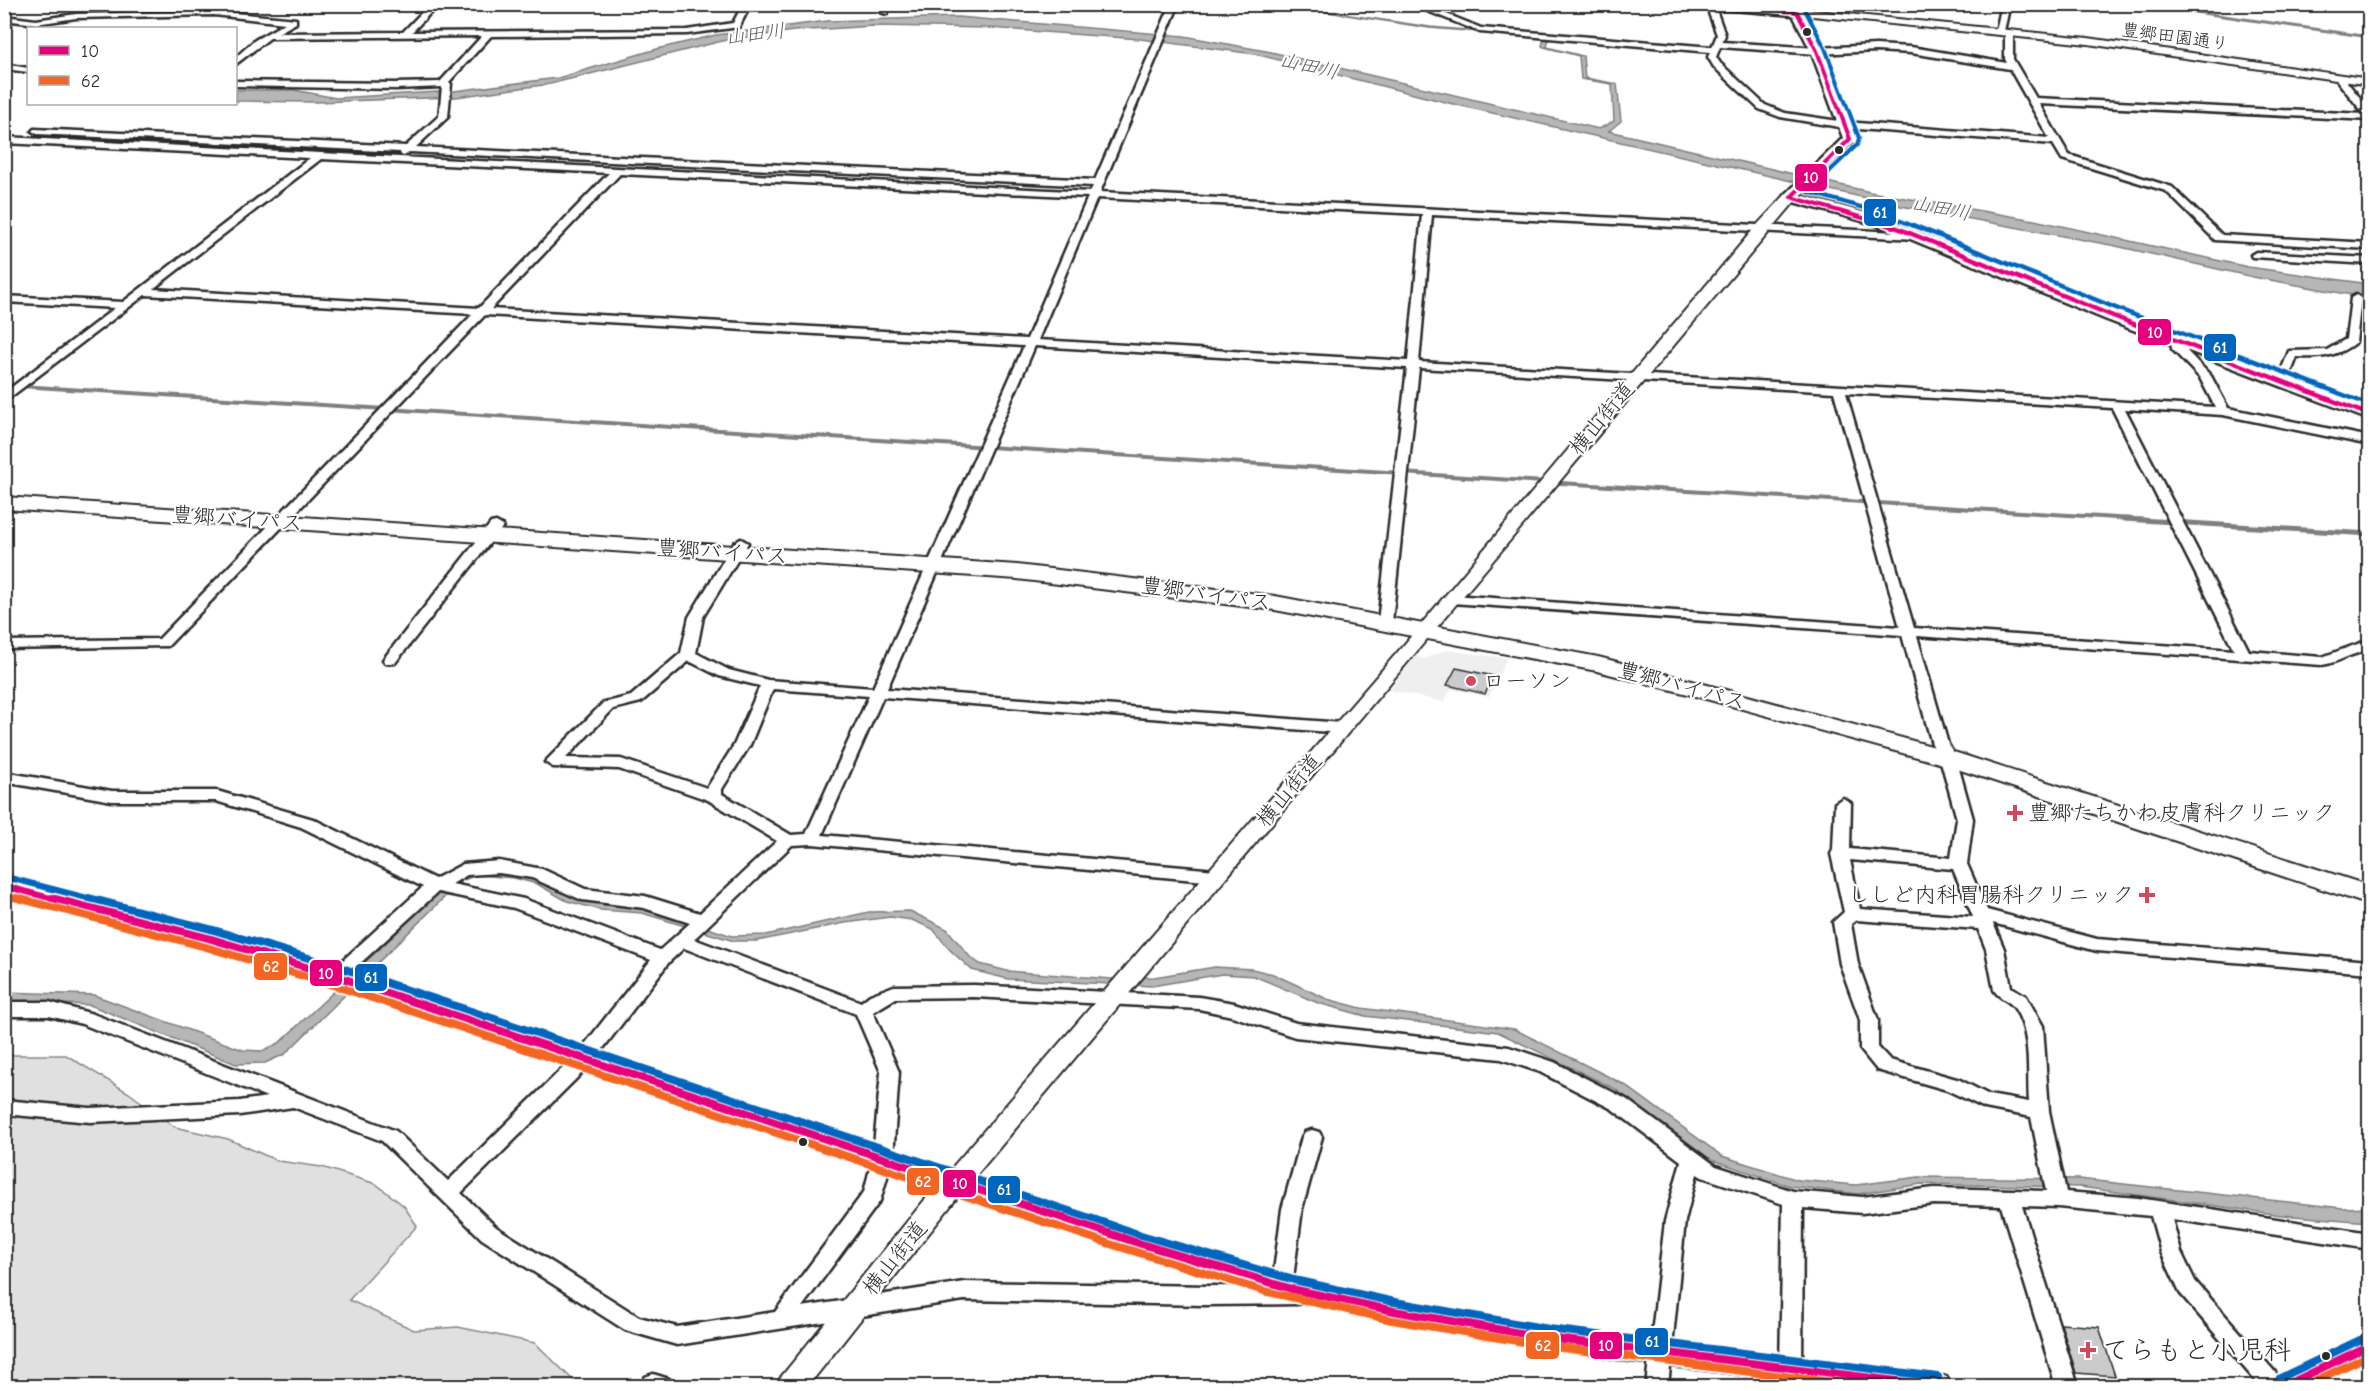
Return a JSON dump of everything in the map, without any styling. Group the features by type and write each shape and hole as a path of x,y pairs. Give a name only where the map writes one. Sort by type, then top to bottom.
{"main road":[{"path":"1710,5 1795,8 1817,51 1850,139 1794,193 1863,215 2370,415"},
{"name":"豊郷バイパス","path":"4,493 286,517 936,561 1386,616 1598,664 1944,751 2370,881"},
{"name":"豊郷バイパス","path":"4,503 286,517"},
{"name":"豊郷バイパス","path":"1944,751 2370,896"}],"street":[{"path":"150,14 166,4"},
{"path":"405,35 435,4"},
{"path":"268,36 687,32 736,25 747,4"},
{"path":"812,839 936,561 1160,44 1175,4"},
{"path":"1414,4 1480,30 1715,47 1817,51 1850,48 1911,50 2014,67"},
{"path":"2006,4 2005,32 2009,58 2065,157 2169,189 2219,238 2370,246"},
{"path":"1710,5 1721,35 1712,57 1717,65 1771,112 1845,125 2055,141"},
{"name":"豊郷田園通り","path":"1795,8 2005,32 2370,82"},
{"path":"4,18 36,22 76,16 214,13 293,21 268,36 237,60"},
{"path":"395,160 443,117 446,102 445,84 489,34"},
{"path":"4,66 27,70"},
{"path":"2339,78 2370,116"},
{"path":"237,82 396,86 445,84"},
{"path":"2033,101 2370,116"},
{"path":"4,130 1100,183"},
{"path":"4,140 1917,236"},
{"path":"4,399 317,157"},
{"path":"4,645 163,643 617,171"},
{"name":"横山街道","path":"791,1386 955,1182 1430,625 1762,228 1794,193"},
{"path":"1386,616 1427,212"},
{"path":"2256,255 2370,261"},
{"path":"143,292 2223,411 2370,441"},
{"path":"4,298 126,306"},
{"path":"2283,381 2293,353 2322,356 2336,353 2352,340 2356,298"},
{"path":"2177,340 2178,349 2205,376 2223,411"},
{"path":"4,387 20,388"},
{"path":"1839,388 1965,819 1959,864 1995,949 2003,990 2020,1001 2034,1026 2039,1111 2058,1199"},
{"path":"2116,404 2244,656"},
{"path":"390,660 492,531"},
{"path":"737,548 696,617 688,655 636,699 608,706 554,762 621,764 714,796 788,840 812,839 1216,876"},
{"path":"1452,599 2333,661 2357,646 2370,646"},
{"path":"688,655 724,673 768,684 1342,728"},
{"path":"714,796 714,789 742,745 768,684"},
{"path":"4,777 112,796 217,796 307,823 435,886 518,903 663,958"},
{"path":"1843,803 1839,854 1846,897 1853,914"},
{"path":"448,1193 585,1058 663,958 788,840"},
{"path":"1839,854 1959,864"},
{"path":"336,976 435,886 463,870 499,867 536,873 582,894 645,902 704,921"},
{"path":"4,886 208,938 336,976 1123,1239 1316,1294 1423,1316 1659,1352 1937,1386"},
{"path":"2039,1111 1985,1101 1953,1085 1884,1065 1869,1049 1869,1020 1849,964 1842,922 1853,914 1983,919 2097,945 2370,967"},
{"path":"683,941 863,1010 890,1072 882,1157 873,1195 780,1321"},
{"path":"863,1010 876,1000 894,992 974,991 1198,1003 1234,1010 1295,1030 1502,1052 1547,1068 1619,1104 1709,1172 1793,1199 1862,1205 1934,1196 2058,1199 2159,1209 2370,1241"},
{"path":"4,1009 49,1009 87,1019 389,1136 489,1233 633,1324 677,1336 964,1291 1205,1296 1316,1294"},
{"path":"4,1107 90,1115 240,1108 295,1100"},
{"path":"1282,1285 1292,1209 1312,1137"},
{"path":"1657,1386 1674,1221 1691,1159"},
{"path":"2009,1197 2067,1386"},
{"path":"1791,1369 1793,1199"},
{"path":"2159,1209 2171,1252 2187,1287 2273,1386"},
{"path":"2284,1386 2370,1345"}],"shaded area":[{"path":"1445,650 1507,658 1489,697 1451,689 1444,702 1389,690 1416,656 1424,659"},
{"path":"5,1055 66,1055 129,1093 175,1127 228,1139 278,1161 322,1167 376,1184 404,1206 417,1226 349,1300 414,1330 458,1327 535,1343 575,1382 572,1386 5,1386"}],"water":[{"name":"山田川","path":"1283,5 1430,27 1549,37 1547,47 1583,56 1585,78 1617,84 1621,121 1609,131 1870,192 2034,220 2248,267 2369,284 2369,298 2253,277 2116,246 1901,206 1453,104 1255,54 1140,39 989,28 874,26 794,31 726,40 550,84 456,97 317,102 237,101 237,90 294,90 336,98 454,91 558,78 657,49 716,35 828,21 958,17 1184,36 1271,52 1599,129 1614,121 1612,84 1581,79 1579,56 1542,46 1544,37 1429,28"},
{"path":"482,870 537,877 579,898 604,905 645,907 732,936 766,935 869,912 910,911 947,929 970,957 980,964 1007,971 1112,979 1154,977 1215,967 1252,969 1273,974 1327,999 1361,1008 1514,1029 1625,1085 1722,1156 1798,1180 1856,1185 1919,1177 2078,1179 2343,1208 2369,1207 2369,1222 2281,1215 2080,1187 1921,1184 1858,1194 1790,1186 1712,1160 1615,1089 1498,1032 1365,1016 1318,1003 1254,976 1222,974 1152,986 1008,979 972,970 949,949 933,929 912,920 890,917 845,923 757,941 734,941 642,913 601,910 567,901 537,884 514,878 477,875 461,881 285,1054 265,1063 236,1064 90,1005 5,1002 5,992 94,995 243,1050 262,1051 279,1043 454,879"}],"building":[{"name":"ローソン","path":"1456,668 1494,676 1485,694 1447,685"},
{"name":"てらもと小児科","path":"2061,1324 2099,1327 2115,1376 2076,1373"}],"waterway":[{"path":"2139,4 2370,37"},
{"path":"4,385 2148,520"},
{"path":"2124,519 2370,534"}],"transit line":[{"name":"10","path":"1714,4 1797,12 1817,51 1850,139 1791,197 1879,221 2113,316 2370,415"},
{"name":"61","path":"1802,4 1825,48 1859,138 1857,145 1808,192 1882,213 2116,308 2370,405"},
{"name":"61","path":"6,877 210,929 339,967 1141,1235 1294,1280 1395,1302 1549,1329 1938,1377"},
{"name":"10","path":"4,886 208,938 336,976 1138,1243 1292,1289 1394,1311 1548,1338 1937,1386"},
{"name":"62","path":"4,895 206,947 333,985 1110,1244 1264,1291 1392,1320 1546,1346 1861,1386"},
{"name":"61","path":"2280,1378 2366,1337"},
{"name":"10","path":"2284,1386 2370,1345"},
{"name":"62","path":"2304,1386 2370,1355"}],"place":[{"name":"ローソン","path":"1471,681"},
{"name":"豊郷たちかわ皮膚科クリニック","path":"2015,813"},
{"name":"ししど内科胃腸科クリニック","path":"2147,895"},
{"name":"てらもと小児科","path":"2088,1350"}]}
